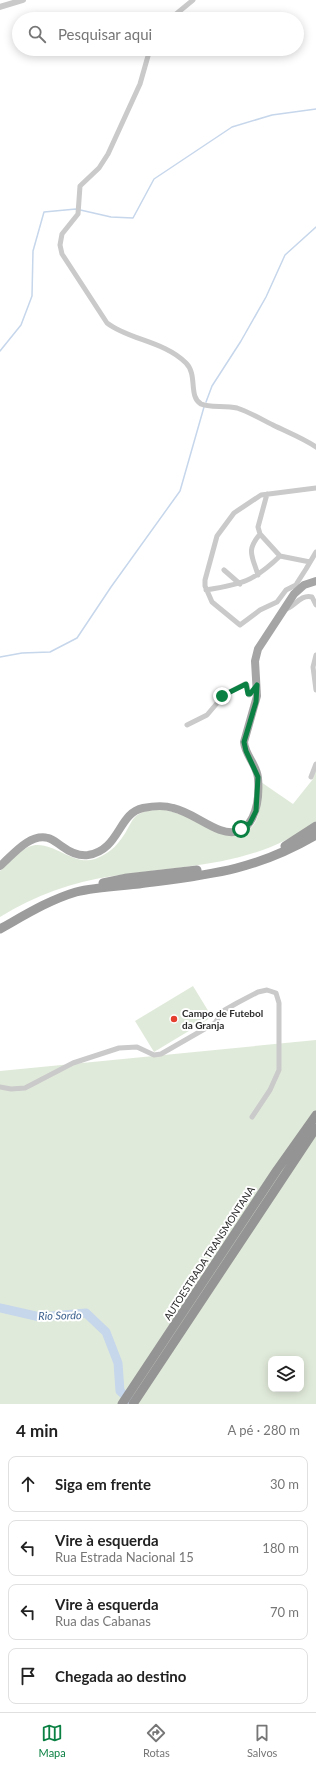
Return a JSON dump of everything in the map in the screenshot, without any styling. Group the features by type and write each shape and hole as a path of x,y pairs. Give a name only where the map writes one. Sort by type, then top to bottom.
{"highway":[{"path":"286,846 316,826"},
{"path":"0,924 38,902 76,888 127,878 212,869 241,863 286,846 316,831"},
{"path":"0,929 40,906 77,892 205,876 236,870 279,855 316,835"},
{"path":"115,887 193,880 238,873 278,859 316,840"},
{"name":"AUTOESTRADA TRANSMONTANA","path":"133,1404 220,1265 277,1170 316,1115"},
{"name":"AUTOESTRADA TRANSMONTANA","path":"122,1404 316,1128"}],"main road":[{"path":"0,866 26,843 42,837 53,840 77,854 86,855 96,853 113,840 129,815 144,807 164,806 175,808 222,830 238,830 248,825 253,819 257,797 257,774 246,751 244,742 256,702 257,685 255,663 257,652 296,588 315,579"}],"street":[{"path":"0,7 23,0"},
{"path":"178,12 193,0"},
{"path":"148,56 140,84 103,163 80,186 78,213 63,232 61,251 66,262 107,323 119,330 151,342 183,360 192,372 194,396 201,404 229,407 244,411 316,447"},
{"path":"316,488 259,496 237,510 217,536 205,580 206,590 212,602 240,625 260,610 275,603 286,590 296,588 316,552"},
{"path":"268,494 258,527 260,534 280,556 310,562"},
{"path":"258,575 251,549 252,544 260,534"},
{"path":"206,590 240,584 258,575 280,556"},
{"path":"224,570 240,584"},
{"path":"283,610 291,608 301,598 307,596 313,599 316,606"},
{"path":"316,656 313,665 316,690"},
{"path":"187,725 207,714 224,695 246,684 248,694 250,694 257,685"},
{"path":"311,777 316,764"},
{"path":"0,1087 10,1089 25,1088 73,1063 119,1048 137,1047 154,1055 161,1054 215,1023 223,1011 258,992 267,990 276,993 279,1003 279,1070 270,1090 252,1117"}],"green space":[{"path":"316,768 316,821 293,836 245,856 219,862 113,876 83,882 55,890 27,902 0,917 0,871 28,847 37,845 45,846 78,859 95,859 106,854 114,847 122,838 132,820 137,815 145,811 152,810 166,810 242,833 249,830 257,819 260,805 261,782 293,804 313,779"},
{"name":"Campo de Futebol da Granja","path":"193,986 212,1017 154,1052 135,1021"},
{"path":"316,1040 316,1404 0,1404 0,1071"}],"waterway":[{"path":"0,351 21,325 32,296 33,251 44,212 76,209 111,217 133,218 154,179 232,127 272,115 316,109"},
{"path":"206,402 212,386 241,341 266,297 285,255 316,227"},
{"path":"0,657 22,653 50,652 77,638 111,587 180,491 204,407"},
{"name":"Rio Sordo","path":"0,1308 40,1317 86,1313 106,1332 118,1363 120,1391 132,1402"}],"place":[{"name":"Campo de Futebol da Granja","path":"174,1019"}],"route":[{"path":"222,696 246,684 247,692 250,694 257,685 256,702 244,742 246,751 258,777 256,811 250,823 241,829"}]}
